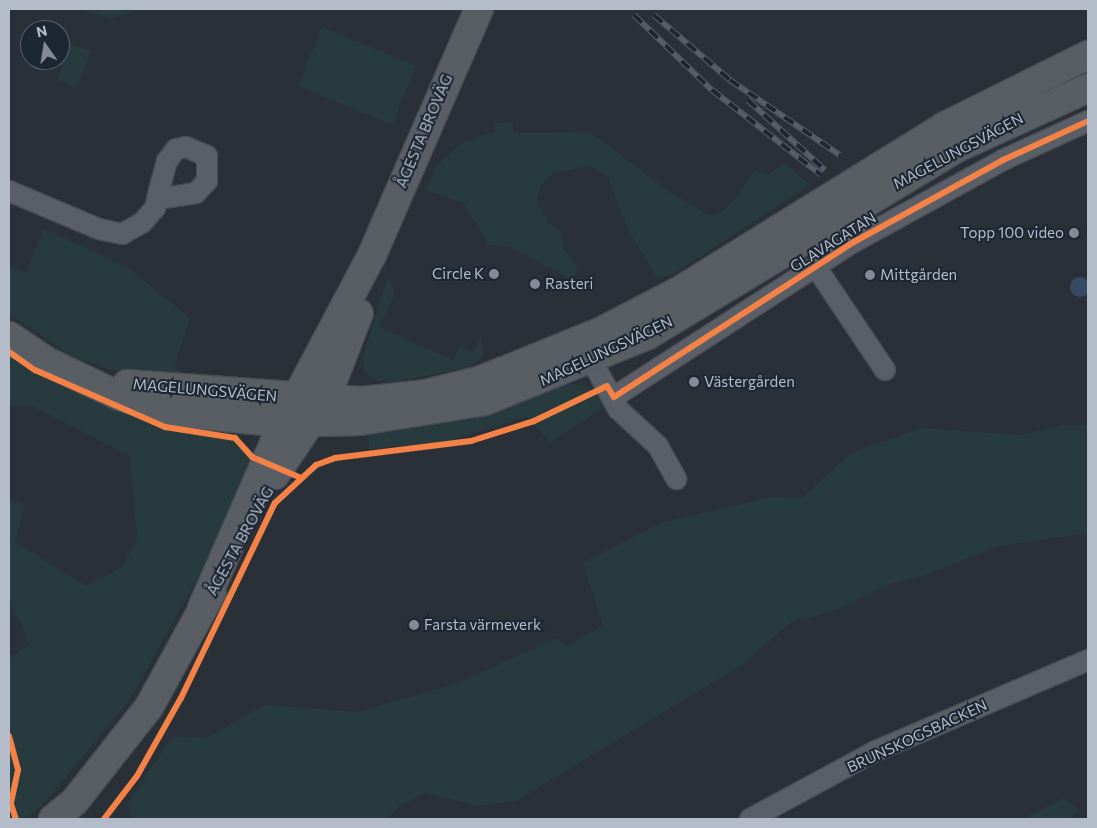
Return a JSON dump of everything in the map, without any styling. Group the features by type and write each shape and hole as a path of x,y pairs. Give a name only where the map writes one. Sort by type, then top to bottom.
{"main road":[{"name":"ÅGESTA BROVÄG","path":"63,816 149,707 304,411 480,9"},
{"name":"MAGELUNGSVÄGEN","path":"304,411 425,394 509,370 600,332 679,291 945,126 1088,55"},
{"name":"MAGELUNGSVÄGEN","path":"9,336 48,362 118,396 174,412 304,411 428,413 485,401 592,361 692,311 949,152 1088,88"}],"street":[{"name":"GLAVAGATAN","path":"614,397 816,267 958,184 1088,121"},
{"path":"9,191 99,230 122,234 142,223 157,199"},
{"name":"GLAVAGATAN","path":"816,267 885,370"},
{"path":"592,361 614,397 618,409 658,446 676,479"},
{"name":"BRUNSKOGSBACKEN","path":"750,819 876,751 1088,660"}],"green space":[{"path":"79,9 140,9 110,19"},
{"path":"322,27 416,66 392,125 298,86"},
{"path":"70,44 91,51 78,88 57,81 61,70 70,70"},
{"path":"513,122 513,133 590,132 671,193 709,215 720,213 734,200 756,170 768,175 785,163 810,185 672,275 657,278 628,229 608,177 590,166 553,173 541,185 537,200 548,223 562,232 564,250 577,265 575,281 509,247 489,245 463,203 425,190 437,166 460,144 495,131 494,123"},
{"path":"44,229 127,267 190,318 175,364 179,377 112,370 73,357 9,314 9,266 25,273"},
{"path":"388,277 395,293 379,327 453,360 460,346 473,352 481,337 484,354 479,360 470,367 395,382 378,381 365,372 362,359"},
{"path":"9,355 78,393 172,429 240,439 257,460 233,514 131,698 41,807 24,819 9,819 9,658 30,644 9,599 9,500 25,504 15,542 86,586 122,567 137,540 130,456 32,406 9,406"},
{"path":"561,382 586,386 605,407 550,442 526,417 445,442 369,449 368,430"},
{"path":"1063,425 1088,425 1088,533 995,547 924,576 889,584 837,610 791,622 742,665 516,801 478,806 425,793 399,806 387,819 133,819 127,805 172,736 206,738 265,705 359,712 461,682 556,638 567,646 603,626 583,563 660,523 772,497 802,498 851,453 920,428 1021,435"},
{"path":"1065,798 1080,811 1068,819 1023,819"}],"water":[{"path":"1080,277 1087,280 1090,287 1087,294 1080,297 1073,294 1070,287 1073,280"}],"railway":[{"path":"634,15 712,90 821,175"},
{"path":"654,15 730,80 840,155"},
{"path":"748,100 825,170"}],"cycle path":[{"path":"104,819 137,776 181,698 275,503 316,465 335,458 471,441 534,421 607,386 614,397 854,242 1003,160 1088,121"},
{"path":"9,352 35,370 165,427 235,438 252,457 299,477"},
{"path":"9,736 18,770 11,804 16,819"}],"place":[{"name":"Topp 100 video","path":"1074,233"},
{"name":"Circle K","path":"494,274"},
{"name":"Mittgården","path":"870,275"},
{"name":"Rasteri","path":"535,284"},
{"name":"Västergården","path":"694,382"},
{"name":"Farsta värmeverk","path":"414,625"}]}
